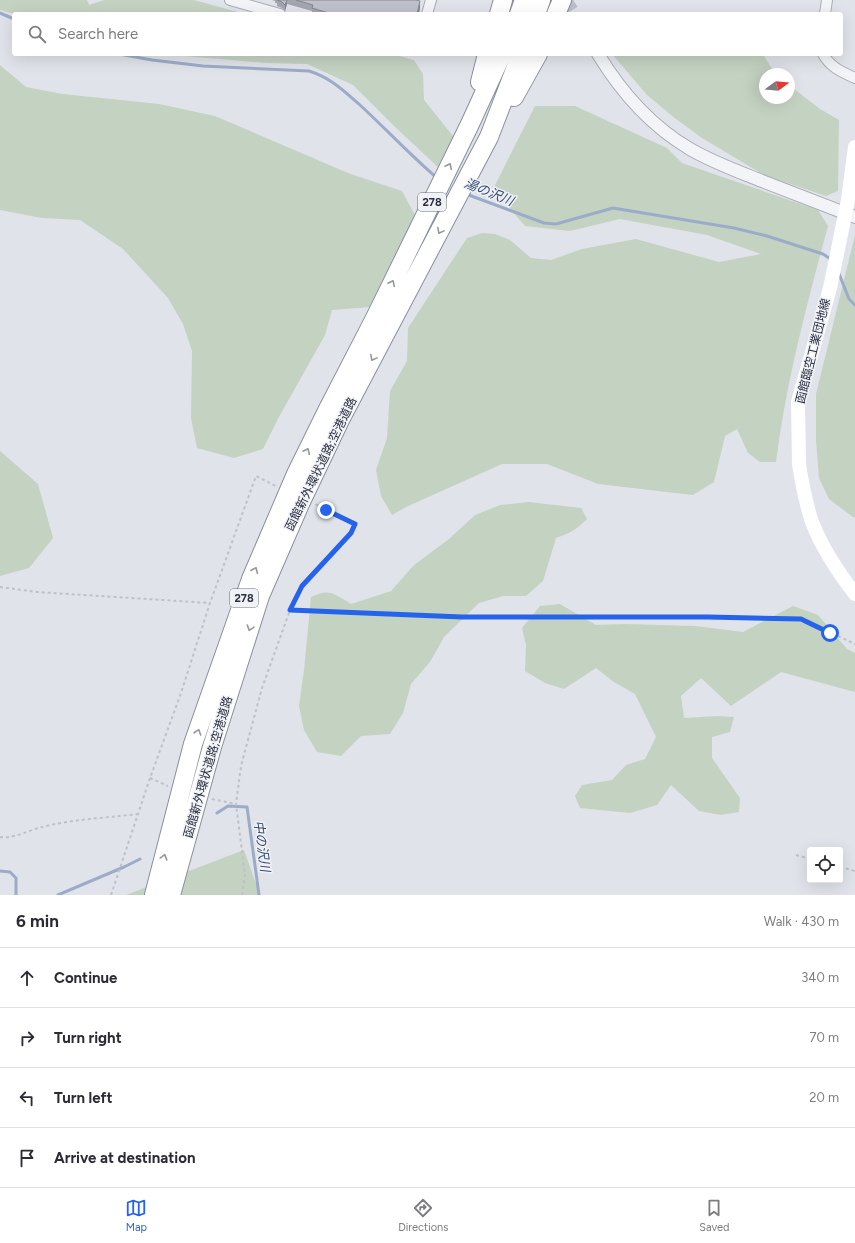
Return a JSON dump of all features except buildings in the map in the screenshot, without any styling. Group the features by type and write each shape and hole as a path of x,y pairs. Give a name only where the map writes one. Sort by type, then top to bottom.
{"highway":[{"path":"500,12 503,0"},
{"path":"519,12 524,0"},
{"path":"537,12 541,0"},
{"path":"557,12 562,0"},
{"path":"483,86 487,56"},
{"path":"483,86 501,56"},
{"path":"508,98 520,56"},
{"path":"508,98 537,56"},
{"name":"函館新外環状道路;空港道路","path":"171,895 212,747 260,596 300,504 341,418 470,124 483,86"},
{"name":"函館新外環状道路;空港道路","path":"154,895 193,744 251,579 296,474 330,404 383,320 489,137 508,98"}],"main road":[{"name":"函館臨空工業団地線","path":"855,146 848,200 830,288 798,402 799,464 802,485 812,522 827,553 841,576 855,594"}],"street":[{"path":"230,0 273,12"},
{"path":"427,12 431,0"},
{"path":"825,12 827,0"},
{"path":"599,56 634,104 663,130 689,148 716,163 855,217"},
{"path":"824,56 826,61 834,68 855,78"}],"path":[{"path":"111,895 210,603 256,476 281,488"},
{"path":"242,895 244,875 236,804 242,766 262,688 290,610 302,586 351,533 355,524 312,503"},
{"path":"0,586 37,592 210,603"},
{"path":"290,610 462,617 708,617 801,619 855,644"},
{"path":"150,778 174,789"},
{"path":"205,798 236,804"},
{"path":"0,837 5,838 42,827 138,814"},
{"path":"796,855 807,858"},
{"path":"843,868 855,871"}],"green space":[{"path":"0,0 87,0 89,5 104,0 194,0 238,12 12,12 12,13 0,10"},
{"path":"186,56 399,56 414,60 423,74 424,100 457,141 439,168 353,85 307,64 265,63"},
{"path":"614,56 764,56 771,68 759,68 759,104 795,104 795,90 820,109 839,120 838,191 826,196 764,175 702,138 647,95"},
{"path":"0,65 26,87 63,94 159,104 215,116 348,173 402,191 417,219 371,307 332,310 325,335 279,417 263,449 234,458 197,448 191,418 192,351 183,324 168,298 123,249 80,220 42,218 0,210"},
{"path":"535,106 575,106 667,148 682,163 818,210 828,226 791,373 776,462 760,462 748,453 737,429 725,436 714,482 693,495 598,484 547,464 502,464 406,507 392,515 381,496 376,470 387,438 390,391 407,361 408,328 467,238 482,233 495,234 510,240 531,258 551,260 582,249 636,239 719,262 761,254 707,235 620,219 570,231 525,226 493,189"},
{"path":"855,235 855,517 853,517 829,499 819,478 816,440 816,394"},
{"path":"0,451 38,484 53,538 29,568 0,576"},
{"path":"529,502 581,508 587,519 573,531 556,538 543,581 526,596 503,596 479,603 444,637 430,662 411,684 403,713 390,734 361,736 341,756 317,752 304,730 299,706 311,597 317,594 332,593 351,604 391,591 414,565 449,539 475,515 500,505"},
{"path":"560,604 596,625 625,624 695,626 743,632 793,606 818,615 847,649 855,653 855,692 781,672 731,706 701,678 681,696 684,718 717,716 734,717 730,732 712,737 712,758 740,798 739,812 721,815 699,811 671,785 657,805 630,813 580,808 575,796 582,785 612,780 626,765 645,759 656,737 635,694 614,682 596,668 564,689 545,683 525,671 526,645 522,628 540,606"},
{"path":"244,850 260,895 126,895"}],"waterway":[{"name":"湯の沢川","path":"0,13 12,18"},
{"name":"湯の沢川","path":"130,56 203,66 309,71 317,74 324,77 348,94 437,178"},
{"name":"湯の沢川","path":"466,194 544,223 556,224 613,208 734,228 767,236 823,254 832,260"},
{"name":"湯の沢川","path":"838,271 849,299 855,305"},
{"name":"中の沢川","path":"217,813 228,806 247,807 259,895"},
{"name":"中の沢川","path":"58,895 140,859"},
{"name":"中の沢川","path":"0,871 10,872 16,878 16,895"}],"tunnel":[{"path":"566,0 574,12"}],"route":[{"path":"326,510 355,524 351,533 302,586 290,610 462,617 708,617 801,619 830,633"}]}
